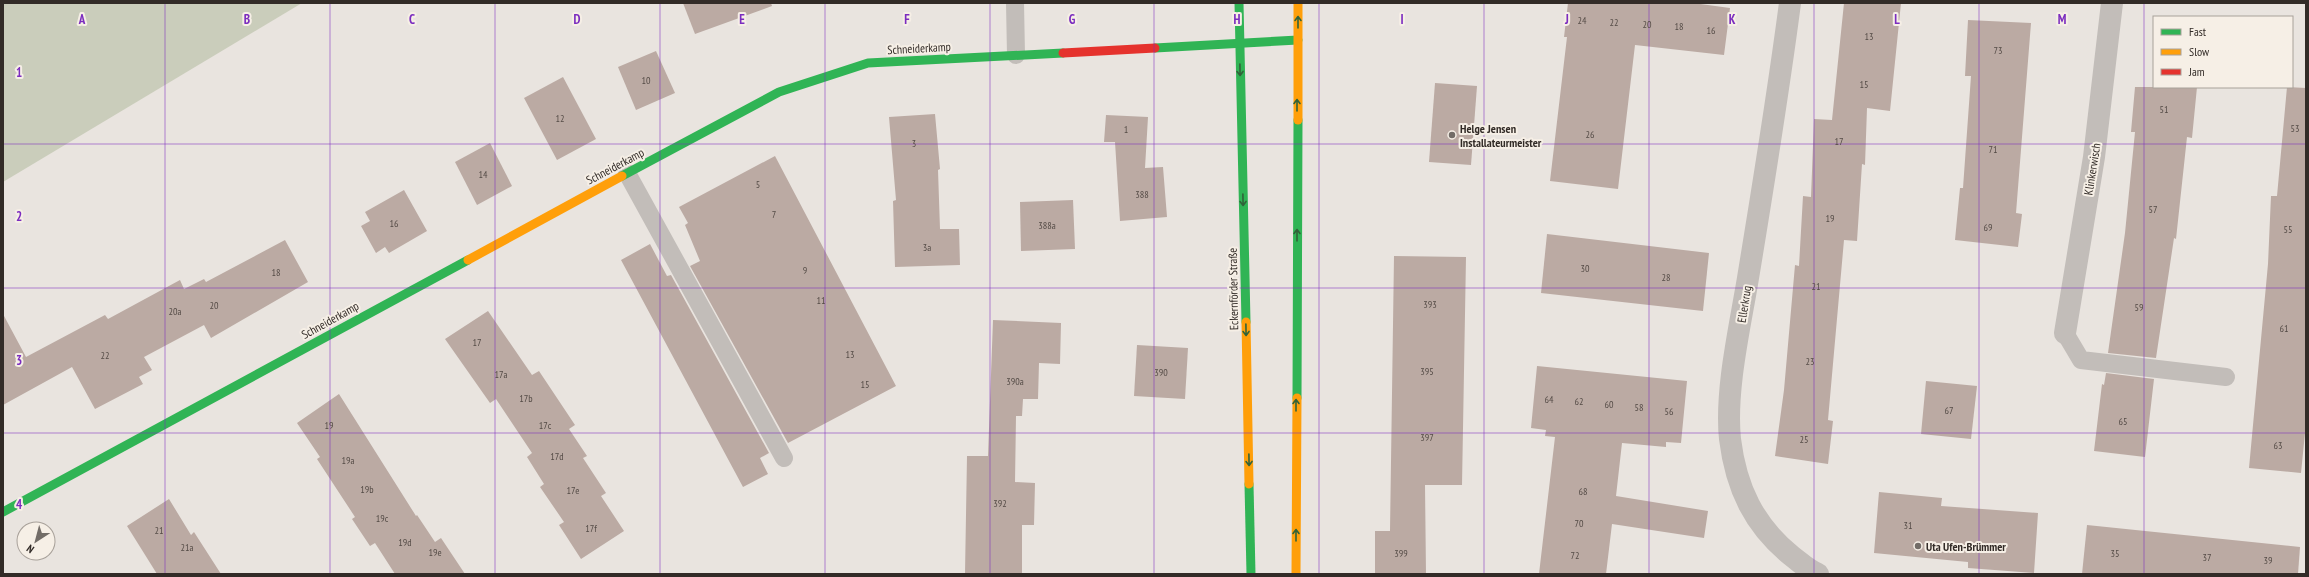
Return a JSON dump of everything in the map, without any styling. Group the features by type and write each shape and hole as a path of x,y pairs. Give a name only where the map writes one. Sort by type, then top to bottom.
{"street":[{"name":"Eckernförder Straße","path":"1239,3 1251,574"},
{"path":"1296,574 1298,3"},
{"name":"Ellerkrug","path":"1790,3 1778,93 1731,395 1730,439 1738,478 1755,519 1776,544 1818,574"},
{"name":"Klinkerwisch","path":"2065,333 2094,158 2112,3"},
{"name":"Schneiderkamp","path":"3,512 779,92 868,63 1298,40"}],"lane":[{"path":"1015,3 1016,55"},
{"path":"627,173 784,458"},
{"path":"2065,333 2081,360 2226,377"}],"green space":[{"path":"3,3 302,3 3,182"}],"building":[{"path":"683,3 771,3 772,6 695,34"},
{"path":"1568,3 1693,3 1730,8 1724,55 1635,45 1618,189 1550,181 1567,37 1564,37"},
{"path":"1844,3 1901,3 1890,111 1867,108 1865,165 1862,164 1857,241 1844,240 1828,420 1833,421 1828,464 1775,456 1784,390 1795,265 1799,266 1803,196 1811,197 1814,119 1832,120"},
{"path":"1968,20 2031,23 2016,213 2022,214 2018,247 1955,240 1960,188 1963,188 1971,76 1965,76"},
{"path":"656,51 675,93 636,110 618,67"},
{"path":"563,77 596,139 557,160 524,98"},
{"name":"Helge Jensen Installateurmeister","path":"1435,83 1477,86 1471,165 1429,162"},
{"path":"2135,87 2197,88 2192,138 2187,137 2176,239 2174,238 2156,358 2108,353 2125,233 2135,132 2131,132"},
{"path":"2287,88 2306,88 2306,423 2301,473 2249,468 2268,264 2271,196 2277,196"},
{"path":"935,114 940,169 938,170 940,229 959,229 960,265 895,267 893,201 896,200 889,117"},
{"path":"1106,115 1148,117 1145,168 1163,167 1167,217 1120,221 1115,142 1104,142"},
{"path":"490,143 512,186 477,205 455,162"},
{"path":"775,156 896,386 788,443 690,266 700,261 685,225 688,223 679,207"},
{"path":"404,190 427,231 389,253 385,247 376,253 361,226 370,221 365,212"},
{"path":"1073,200 1075,249 1021,251 1020,202"},
{"path":"1547,234 1709,253 1703,311 1541,293"},
{"path":"285,240 308,282 211,338 204,325 144,357 152,370 139,377 143,384 95,409 72,367 3,405 3,314 26,357 105,315 108,319 180,280 184,289 204,279 206,282"},
{"path":"650,244 667,276 671,275 769,453 760,458 768,474 743,487 621,260"},
{"path":"1394,256 1466,257 1462,485 1425,485 1426,574 1375,574 1375,531 1390,531"},
{"path":"488,311 532,375 539,371 575,425 569,429 587,456 583,458 606,493 601,496 624,531 581,559 559,525 564,522 540,487 544,484 527,457 532,453 496,399 490,403 445,339"},
{"path":"993,320 1061,323 1060,364 1039,363 1038,399 1023,399 1022,416 1016,416 1015,482 1035,483 1034,525 1022,525 1022,574 965,574 967,456 988,456"},
{"path":"1137,345 1188,348 1185,399 1134,396"},
{"path":"1537,366 1687,381 1681,443 1666,442 1666,447 1622,443 1616,496 1708,511 1704,538 1612,524 1606,574 1539,574 1555,437 1545,436 1546,430 1531,428"},
{"path":"2106,373 2154,379 2145,457 2094,451 2102,384 2104,385"},
{"path":"1926,381 1977,386 1971,439 1921,434"},
{"path":"339,394 416,516 417,515 435,542 441,538 465,574 395,574 375,543 370,546 352,519 355,517 317,459 320,457 297,423"},
{"path":"1879,492 1942,498 1941,506 2038,513 2034,573 1968,568 1968,562 1874,553"},
{"path":"169,499 191,535 194,532 221,574 157,574 127,526"},
{"path":"2087,525 2300,547 2298,574 2082,574"}],"traffic: fast":[{"path":"1239,3 1246,322"},
{"path":"1155,48 1298,40"},
{"path":"622,176 779,92 868,63 1063,53"},
{"path":"1297,398 1298,120"},
{"path":"3,512 468,260"},
{"path":"1249,484 1251,574"}],"traffic: slow":[{"path":"1298,3 1298,120"},
{"path":"468,260 622,176"},
{"path":"1246,322 1249,484"},
{"path":"1296,574 1297,398"}],"traffic: jam":[{"path":"1063,53 1155,48"}],"place":[{"name":"Helge Jensen Installateurmeister","path":"1452,135"},
{"name":"Uta Ufen-Brümmer","path":"1918,546"}]}
